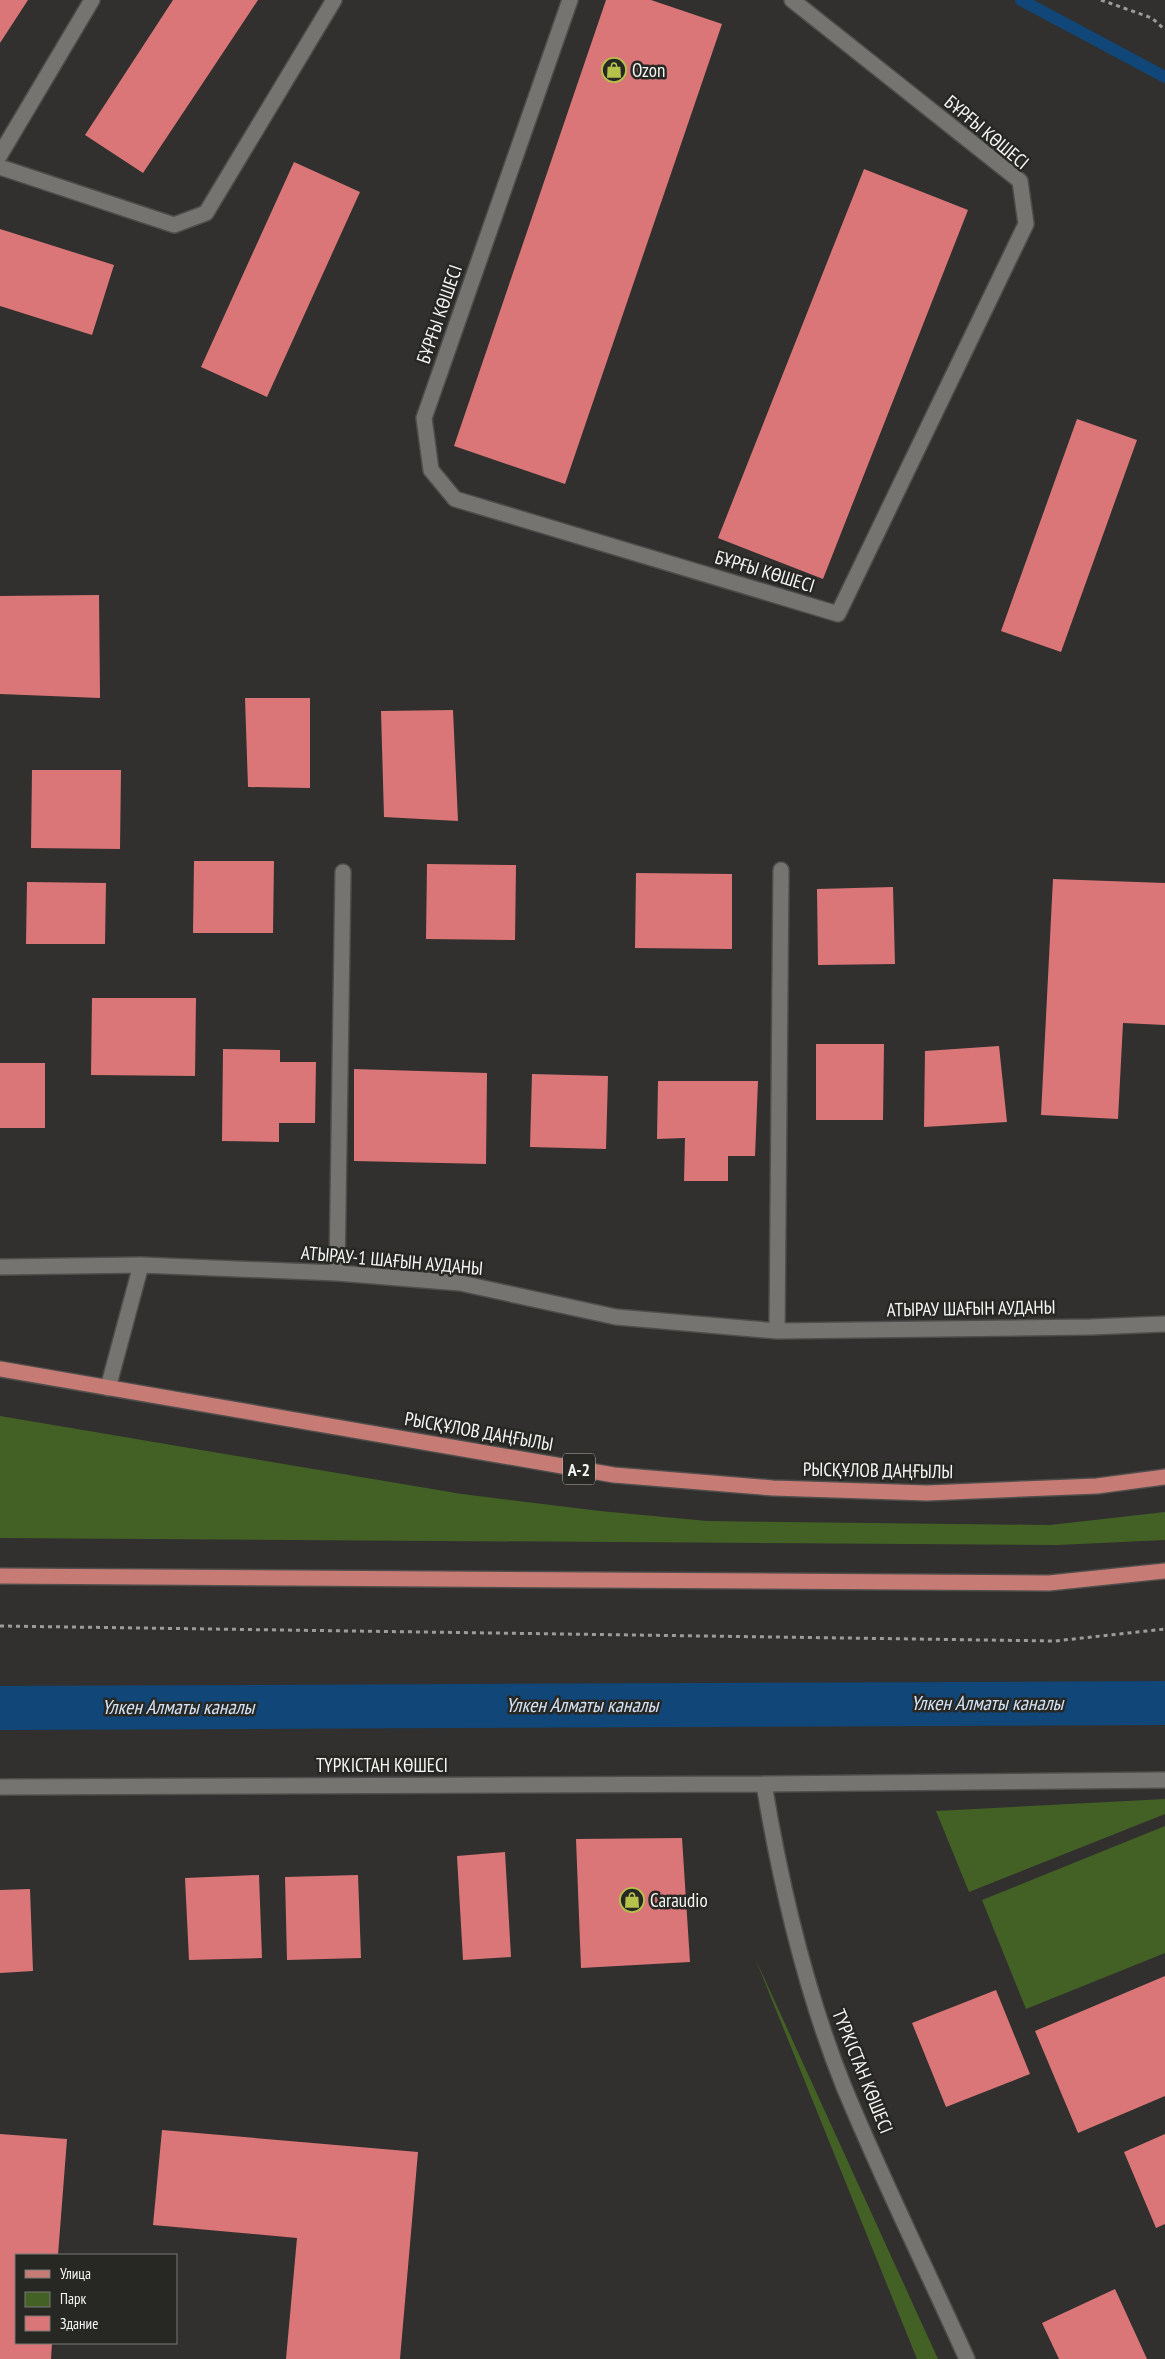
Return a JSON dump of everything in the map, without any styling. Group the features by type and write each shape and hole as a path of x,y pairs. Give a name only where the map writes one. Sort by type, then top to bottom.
{"main road":[{"name":"РЫСҚҰЛОВ ДАҢҒЫЛЫ","path":"0,1369 623,1475 773,1488 927,1493 1097,1486 1165,1477"},
{"path":"0,1576 1049,1583 1165,1571"}],"street":[{"path":"0,155 92,0"},
{"path":"0,167 174,225 206,213 334,0"},
{"name":"БҰРҒЫ КӨШЕСІ","path":"570,0 424,418 431,470 455,499 838,614 1026,224 1020,181 792,0"},
{"path":"777,1331 781,870"},
{"path":"337,1273 343,872"},
{"path":"108,1388 141,1265"},
{"name":"АТЫРАУ-1 ШАҒЫН АУДАНЫ","path":"0,1268 141,1265 337,1273 460,1283 616,1317 777,1331"},
{"name":"АТЫРАУ ШАҒЫН АУДАНЫ","path":"777,1331 1091,1327 1165,1324"},
{"name":"ТҮРКІСТАН КӨШЕСІ","path":"0,1787 764,1784 1165,1780"},
{"name":"ТҮРКІСТАН КӨШЕСІ","path":"764,1784 789,1919 819,2016 844,2086 967,2359"}],"path":[{"path":"1101,0 1152,18 1165,30"},
{"path":"0,1626 1054,1641 1165,1629"}],"green space":[{"path":"0,1416 462,1494 600,1511 707,1521 1050,1525 1165,1512 1165,1540 1057,1545 0,1538"},
{"path":"1165,1799 1165,1814 969,1892 936,1811"},
{"path":"1165,1826 1165,1953 1026,2009 982,1900"},
{"path":"755,1958 938,2359 917,2359"}],"building":[{"path":"0,0 28,0 0,43"},
{"path":"173,0 258,0 143,173 85,135"},
{"path":"606,0 651,0 722,24 565,484 454,446"},
{"path":"294,162 360,192 267,397 201,367"},
{"path":"864,169 968,210 823,579 718,538"},
{"path":"0,229 114,265 92,335 0,306"},
{"path":"1077,419 1137,440 1061,652 1001,631"},
{"path":"99,595 100,698 0,694 0,596"},
{"path":"245,698 310,698 310,788 248,787"},
{"path":"453,710 458,821 384,817 381,711"},
{"path":"32,770 121,770 120,849 31,848"},
{"path":"194,861 274,861 273,933 193,933"},
{"path":"427,864 516,865 515,940 426,939"},
{"path":"636,873 732,874 732,949 635,948"},
{"path":"1053,879 1165,883 1165,1025 1123,1023 1118,1119 1041,1115"},
{"path":"27,882 106,883 105,944 26,944"},
{"path":"893,887 895,964 818,965 817,889"},
{"path":"92,998 196,998 195,1076 91,1075"},
{"path":"816,1044 884,1044 883,1120 816,1120"},
{"path":"999,1046 1007,1122 924,1127 925,1051"},
{"path":"223,1049 280,1050 280,1062 316,1062 315,1123 279,1123 279,1142 222,1141"},
{"path":"0,1063 45,1063 45,1128 0,1128"},
{"path":"354,1069 487,1073 486,1164 354,1161"},
{"path":"532,1074 608,1076 606,1149 530,1147"},
{"path":"658,1081 758,1081 755,1156 728,1156 728,1181 684,1181 685,1138 657,1139"},
{"name":"Caraudio","path":"682,1838 690,1962 581,1968 576,1839"},
{"path":"505,1852 511,1957 463,1960 457,1856"},
{"path":"259,1875 262,1958 189,1960 185,1878"},
{"path":"358,1875 361,1958 287,1960 285,1877"},
{"path":"30,1889 33,1971 0,1973 0,1890"},
{"path":"1165,1976 1165,2096 1078,2133 1035,2031"},
{"path":"996,1990 1030,2074 946,2107 912,2023"},
{"path":"162,2130 418,2152 400,2359 286,2359 297,2238 153,2225"},
{"path":"0,2134 67,2139 58,2254 15,2254 15,2344 52,2344 51,2359 0,2359"},
{"path":"1165,2134 1165,2224 1156,2228 1124,2152"},
{"path":"1115,2289 1147,2359 1059,2359 1042,2323"}],"waterway":[{"path":"1021,0 1165,77"},
{"name":"Үлкен Алматы каналы","path":"0,1708 1165,1703"}],"place":[{"name":"Ozon","path":"614,70"},
{"name":"Caraudio","path":"632,1900"}]}
